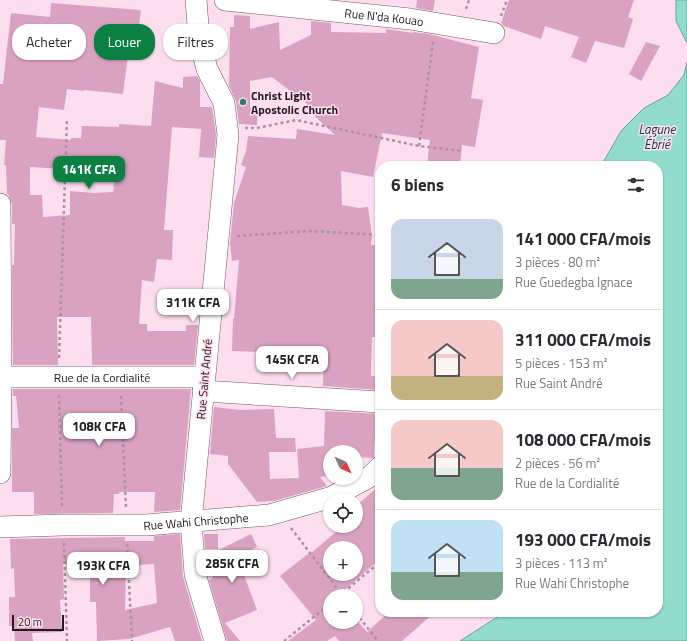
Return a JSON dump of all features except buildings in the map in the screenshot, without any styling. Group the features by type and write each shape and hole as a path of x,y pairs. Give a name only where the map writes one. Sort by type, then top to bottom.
{"street":[{"name":"Rue Saint André","path":"196,0 199,38 207,69 224,103 228,135 191,522 195,574 214,641"},
{"name":"Rue N'da Kouao","path":"225,0 331,5 494,33"},
{"path":"0,204 0,473"},
{"name":"Rue de la Cordialité","path":"1,377 203,384"},
{"path":"203,384 375,401"},
{"name":"Rue Wahi Christophe","path":"0,526 146,525 269,515 332,497 371,476 375,472"}],"path":[{"path":"419,146 435,24"},
{"path":"227,127 257,128 296,120 419,146 463,151"},
{"path":"218,238 310,231 375,235"},
{"path":"279,512 337,589"},
{"path":"348,589 375,566"},
{"path":"284,641 323,610"},
{"path":"363,621 378,641"}],"water":[{"path":"676,0 687,0 687,43 676,21"},
{"name":"Lagune Ébrié","path":"687,62 687,641 460,641 497,617 663,617 663,161 604,161 621,131 644,108 668,95 684,75"}],"place":[{"name":"Christ Light Apostolic Church","path":"243,102"}]}
